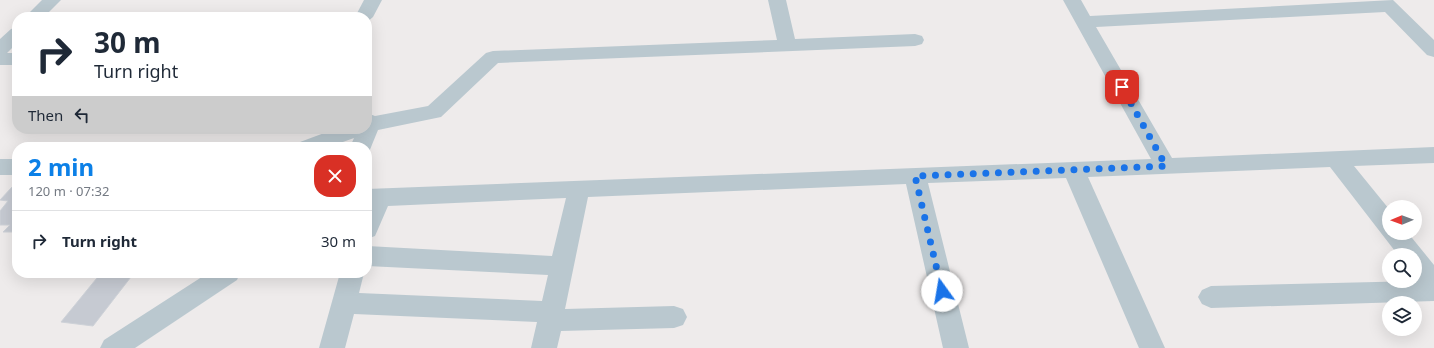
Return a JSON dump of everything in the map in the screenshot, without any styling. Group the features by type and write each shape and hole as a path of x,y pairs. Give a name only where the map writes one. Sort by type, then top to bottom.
{"street":[{"path":"39,12 52,0"},
{"path":"367,12 373,0"},
{"path":"777,0 787,45"},
{"path":"1072,0 1166,166"},
{"path":"1196,0 1209,16"},
{"path":"1085,22 1209,16 1386,3 1434,51"},
{"path":"0,48 12,37"},
{"path":"372,123 434,112 493,57 915,40"},
{"path":"0,59 12,59"},
{"path":"320,142 340,134"},
{"path":"373,198 1434,155"},
{"path":"1336,159 1382,217"},
{"path":"0,167 12,167"},
{"path":"1073,169 1152,348"},
{"path":"915,176 956,348"},
{"path":"544,348 579,189"},
{"path":"1400,240 1406,248"},
{"path":"372,256 562,266"},
{"path":"1422,268 1434,283"},
{"path":"113,348 220,278"},
{"path":"332,348 351,278"},
{"path":"1211,297 1434,291"},
{"path":"344,303 551,316 674,317"}],"building":[{"path":"12,187 12,232 3,232 10,225 0,225 0,211 8,201 0,200"},
{"path":"97,278 130,278 93,326 61,322"}],"route":[{"path":"942,291 915,176 1166,166 1122,87"}]}
